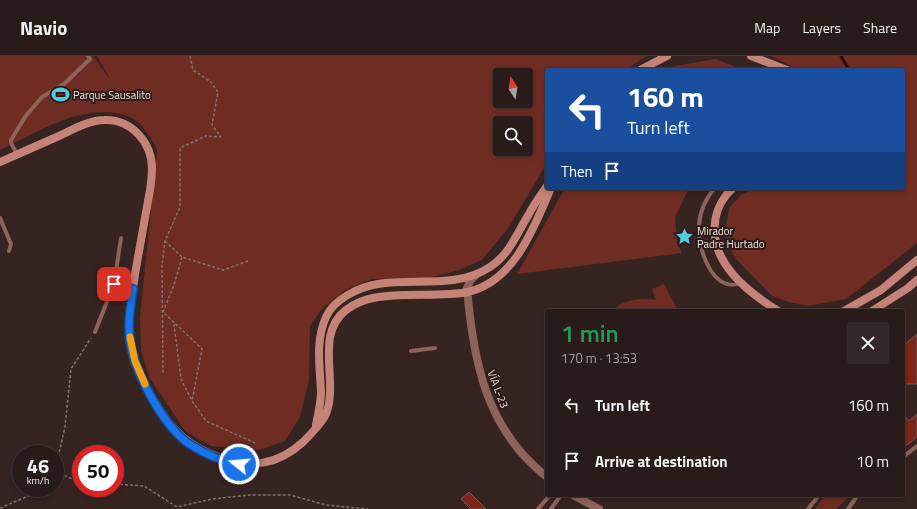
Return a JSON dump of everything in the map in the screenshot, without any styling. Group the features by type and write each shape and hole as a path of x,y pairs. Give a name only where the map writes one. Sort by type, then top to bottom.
{"main road":[{"path":"644,68 667,56"},
{"path":"751,56 782,68"},
{"path":"0,162 86,125 104,120 118,122 136,132 145,143 150,156 152,169 129,321 131,346 135,361 160,409 180,436 191,445 231,462 251,464 270,462 296,448 325,416 329,401 329,340 333,327 343,313 356,303 380,296 467,292 493,280 514,260 523,248 550,190"},
{"path":"316,426 321,392 319,344 327,315 337,303 352,292 377,284 454,280 477,274 490,268 508,251 545,189"},
{"path":"731,190 725,196 717,211 714,236 722,261 741,283 775,309"},
{"path":"848,309 881,290 917,260"},
{"path":"875,309 917,280"}],"street":[{"path":"467,292 467,285 477,274"},
{"path":"454,280 463,284 467,292"},
{"name":"VÍA L-23","path":"467,292 476,360 488,398 511,439 531,463 545,475"},
{"path":"577,497 599,509"}],"lane":[{"path":"18,154 11,143 11,140 25,117 42,97 64,84 90,59 88,56"},
{"path":"713,190 707,198 700,215 698,234 702,252 710,269 723,282 735,285 741,283"},
{"path":"0,218 11,244 9,251"},
{"path":"96,332 114,284 121,238"},
{"path":"114,284 133,289"},
{"path":"411,351 435,348"},
{"path":"905,455 917,446"},
{"path":"538,509 548,497"},
{"path":"551,509 560,497"},
{"path":"808,509 817,497"},
{"path":"848,509 857,497"}],"path":[{"path":"163,373 162,266 165,241 180,207 180,148 206,136 221,137 212,125 218,92 211,82 193,70 190,56"},
{"path":"165,241 182,257 223,270 248,261"},
{"path":"162,312 174,285 182,257"},
{"path":"162,312 202,349 192,401"},
{"path":"174,323 181,379 192,401 206,421 255,443"},
{"path":"61,445 65,427 71,370 96,332"},
{"path":"124,485 144,486 180,509"},
{"path":"177,506 212,500 258,495 290,495 326,504 368,509"},
{"path":"0,508 26,497"}],"shaded area":[{"path":"0,56 93,56 111,81 97,56 646,56 629,68 545,68 545,166 509,227 482,260 459,270 429,278 372,279 345,290 322,309 310,326 309,380 300,417 285,441 259,450 211,446 185,431 149,377 141,350 140,318 157,150 149,135 142,126 132,118 111,112 95,112 78,115 46,127 0,150"},
{"path":"771,56 917,56 917,243 846,299 808,306 789,302 772,296 736,259 727,244 726,228 729,208 742,194 751,190 905,190 905,68 795,68"},
{"path":"715,59 739,68 669,68"},
{"path":"564,190 688,190 675,217 677,242 682,253 517,274"},
{"path":"664,284 677,309 612,309 632,300 656,300 652,289"},
{"path":"824,497 848,497 836,509 815,509"}],"building":[{"path":"917,334 917,384 905,384 905,344"},
{"path":"917,414 917,437 905,446 905,416 909,421"},
{"path":"469,492 486,509 471,509 461,499"}],"waterway":[{"path":"841,56 848,68"}],"slow traffic":[{"path":"130,337 135,361 145,384"}],"place":[{"name":"Parque Sausalito","path":"60,95"},
{"name":"Mirador Padre Hurtado","path":"684,237"}],"route":[{"path":"114,284 133,289 129,321 131,346 135,361 147,387 169,422 180,436 191,445 213,455 239,464"}]}
